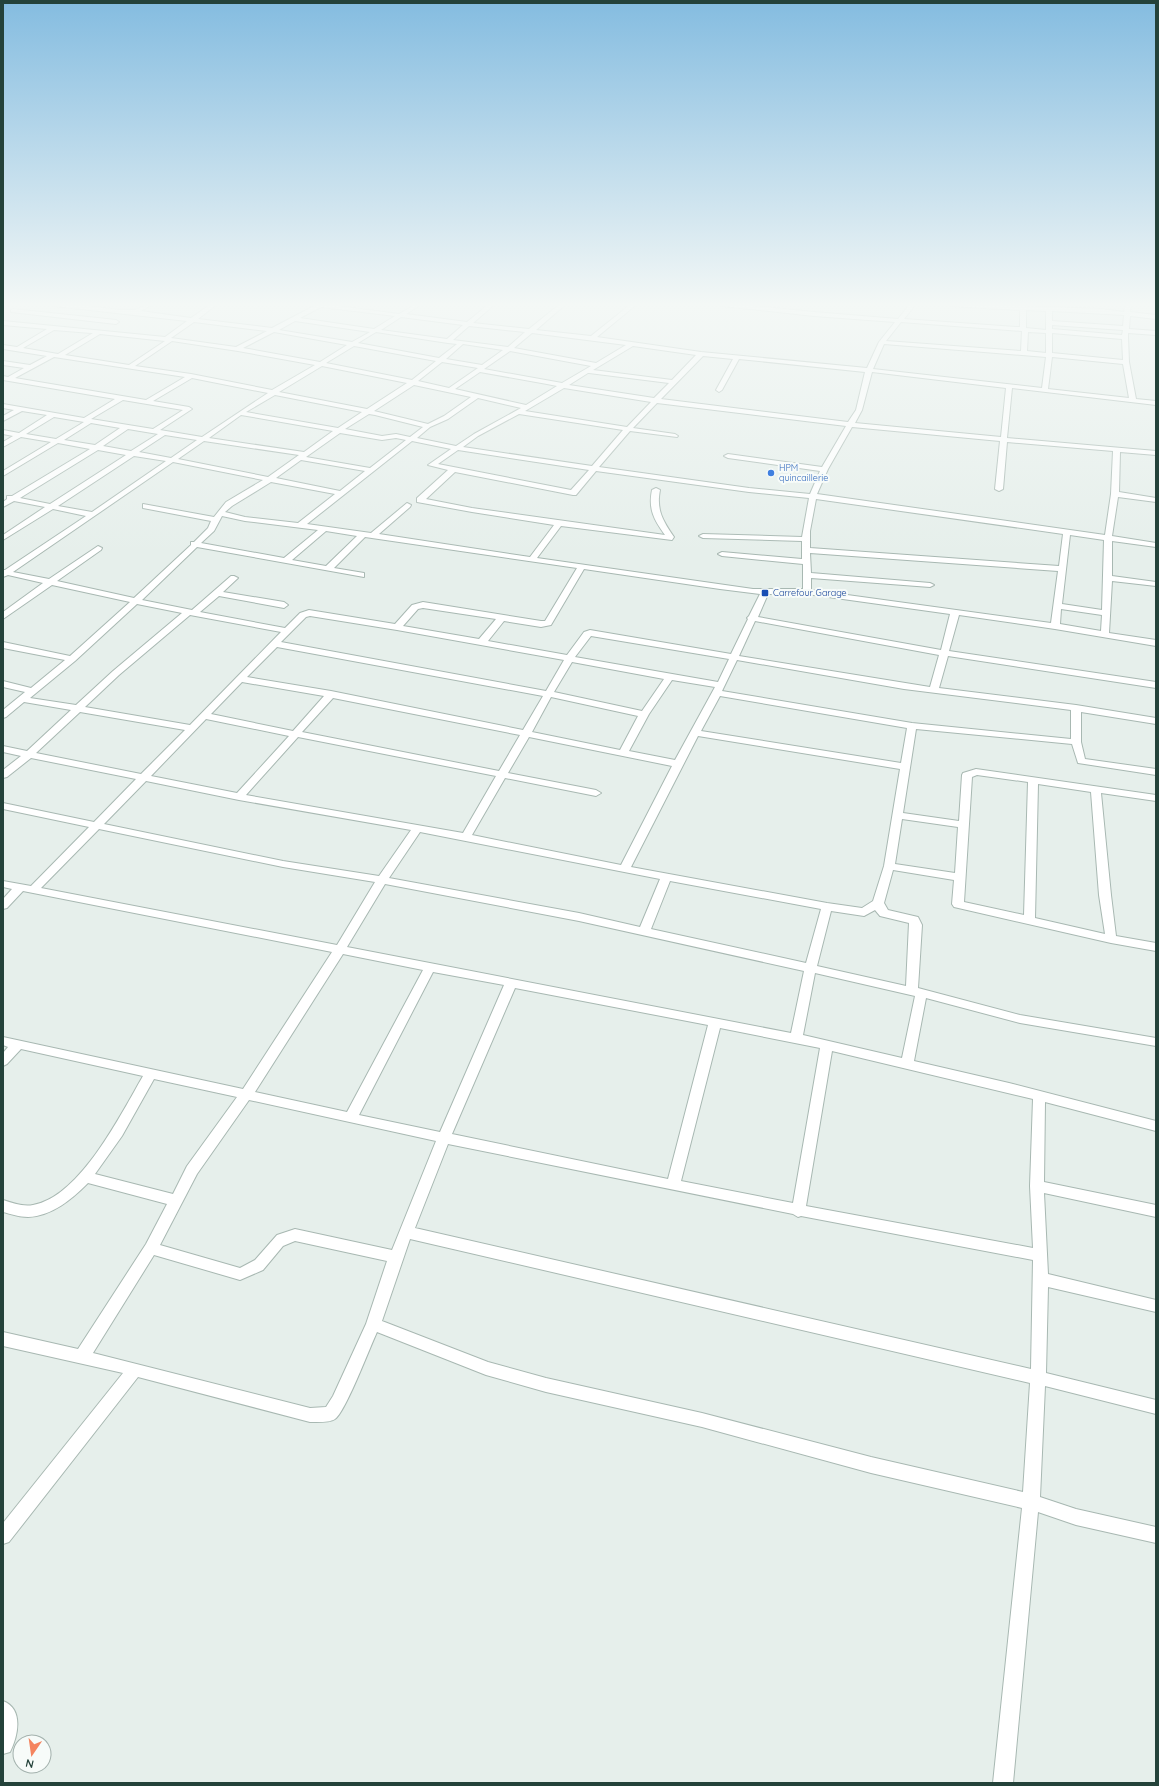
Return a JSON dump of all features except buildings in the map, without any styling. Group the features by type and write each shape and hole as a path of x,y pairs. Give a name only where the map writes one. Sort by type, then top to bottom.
{"street":[{"path":"64,387 189,409 153,432"},
{"path":"149,401 172,387"},
{"path":"251,387 368,411 428,426"},
{"path":"4,574 93,515 240,413 284,387"},
{"path":"3,715 72,659 178,562 194,544 211,529 218,516 240,496 270,479 338,431 405,387"},
{"path":"436,387 527,407"},
{"path":"450,390 454,387"},
{"path":"559,387 456,448 432,466 573,493 595,470 628,429 670,387"},
{"path":"577,387 657,401 850,424 1003,440 1156,453"},
{"path":"807,592 806,531 813,496 824,469 859,410 865,387"},
{"path":"999,489 1009,387"},
{"path":"1021,387 1156,403"},
{"path":"1131,387 1134,400"},
{"path":"300,525 409,439 428,426 436,424 460,406 477,396"},
{"path":"86,419 123,397"},
{"path":"3,406 303,456 371,470"},
{"path":"3,419 21,409"},
{"path":"519,412 676,436"},
{"path":"240,413 338,431 382,438 393,436 456,448 595,470 749,490 813,496 1156,545"},
{"path":"3,445 54,414"},
{"path":"3,474 87,423 88,421 86,419"},
{"path":"3,505 96,448 126,427"},
{"path":"3,432 172,460 340,492"},
{"path":"3,538 164,433"},
{"path":"1105,634 1107,613 1108,538 1115,494 1117,450"},
{"path":"728,456 824,469"},
{"path":"453,470 420,500 472,510 669,538 670,537 653,510 656,490"},
{"path":"1115,494 1156,500"},
{"path":"3,496 93,515"},
{"path":"146,506 261,522 300,525 720,587 765,592 807,592 1055,626 1156,643"},
{"path":"373,536 407,506"},
{"path":"532,559 558,523"},
{"path":"286,561 324,529"},
{"path":"1055,626 1067,532"},
{"path":"328,569 362,535"},
{"path":"703,536 806,539"},
{"path":"194,544 361,575"},
{"path":"3,616 98,548"},
{"path":"806,550 1062,569"},
{"path":"722,554 806,562"},
{"path":"397,627 418,605 541,624 548,623 582,566"},
{"path":"4,574 136,600 191,613 288,631"},
{"path":"806,575 930,585"},
{"path":"3,775 29,754 116,673 234,578"},
{"path":"1108,578 1156,584"},
{"path":"624,869 678,764 719,689 751,618 765,592"},
{"path":"217,593 284,605"},
{"path":"1058,606 1107,613"},
{"path":"34,889 303,615 309,613 482,642 670,677 719,689 912,726 1076,742"},
{"path":"934,690 955,613"},
{"path":"482,642 503,617"},
{"path":"751,618 944,653 1156,684"},
{"path":"466,838 570,659 587,634 590,633 733,658 934,690 1076,708 1156,721"},
{"path":"276,644 549,694 644,714"},
{"path":"3,645 72,659"},
{"path":"623,753 644,714 670,677"},
{"path":"241,679 331,694 527,735 678,764"},
{"path":"3,684 32,691"},
{"path":"239,797 331,694"},
{"path":"22,699 77,710 191,728"},
{"path":"1076,708 1076,742 1080,758 1083,761 1156,772"},
{"path":"204,716 596,793"},
{"path":"907,1065 916,992 916,925 914,920 884,913 878,903 889,866 912,726"},
{"path":"695,734 906,767"},
{"path":"3,749 239,797 466,838 827,907 864,912 878,903"},
{"path":"1156,798 976,772 967,775 958,904 1111,939 1156,947"},
{"path":"1029,920 1033,780"},
{"path":"1096,789 1105,895 1111,939"},
{"path":"3,806 283,864 382,880 579,917 916,992 1020,1019 1156,1042"},
{"path":"898,816 963,825"},
{"path":"82,1356 151,1248 192,1170 247,1093 416,829"},
{"path":"889,866 959,878"},
{"path":"644,932 666,877"},
{"path":"3,884 796,1038 1156,1126"},
{"path":"3,906 21,887"},
{"path":"796,1038 810,969 827,907"},
{"path":"351,1117 430,967"},
{"path":"3,1339 82,1356 310,1415 330,1414 339,1401 373,1324 396,1257 444,1138 511,983"},
{"path":"673,1184 715,1023"},
{"path":"3,1040 444,1138 798,1211 1040,1255"},
{"path":"3,1061 18,1044"},
{"path":"798,1211 827,1046"},
{"path":"3,1206 24,1211 35,1211 46,1208 60,1200 86,1177 97,1163 151,1073"},
{"path":"1003,1783 1031,1502 1038,1377 1041,1279 1037,1186 1039,1097"},
{"path":"86,1177 175,1200"},
{"path":"1037,1186 1156,1211"},
{"path":"406,1232 823,1329 1038,1377 1156,1408"},
{"path":"151,1248 240,1274 251,1270 261,1263 278,1240 286,1236 295,1235 396,1257"},
{"path":"1041,1279 1156,1306"},
{"path":"373,1324 438,1348 486,1368 546,1385 702,1420 871,1465 1031,1502 1076,1517 1156,1535"},
{"path":"3,1536 135,1370"},
{"path":"3,1710 10,1725 3,1745"}],"place":[{"name":"HPM quincaillerie","path":"771,473"},
{"name":"Carrefour Garage","path":"765,593"}]}
